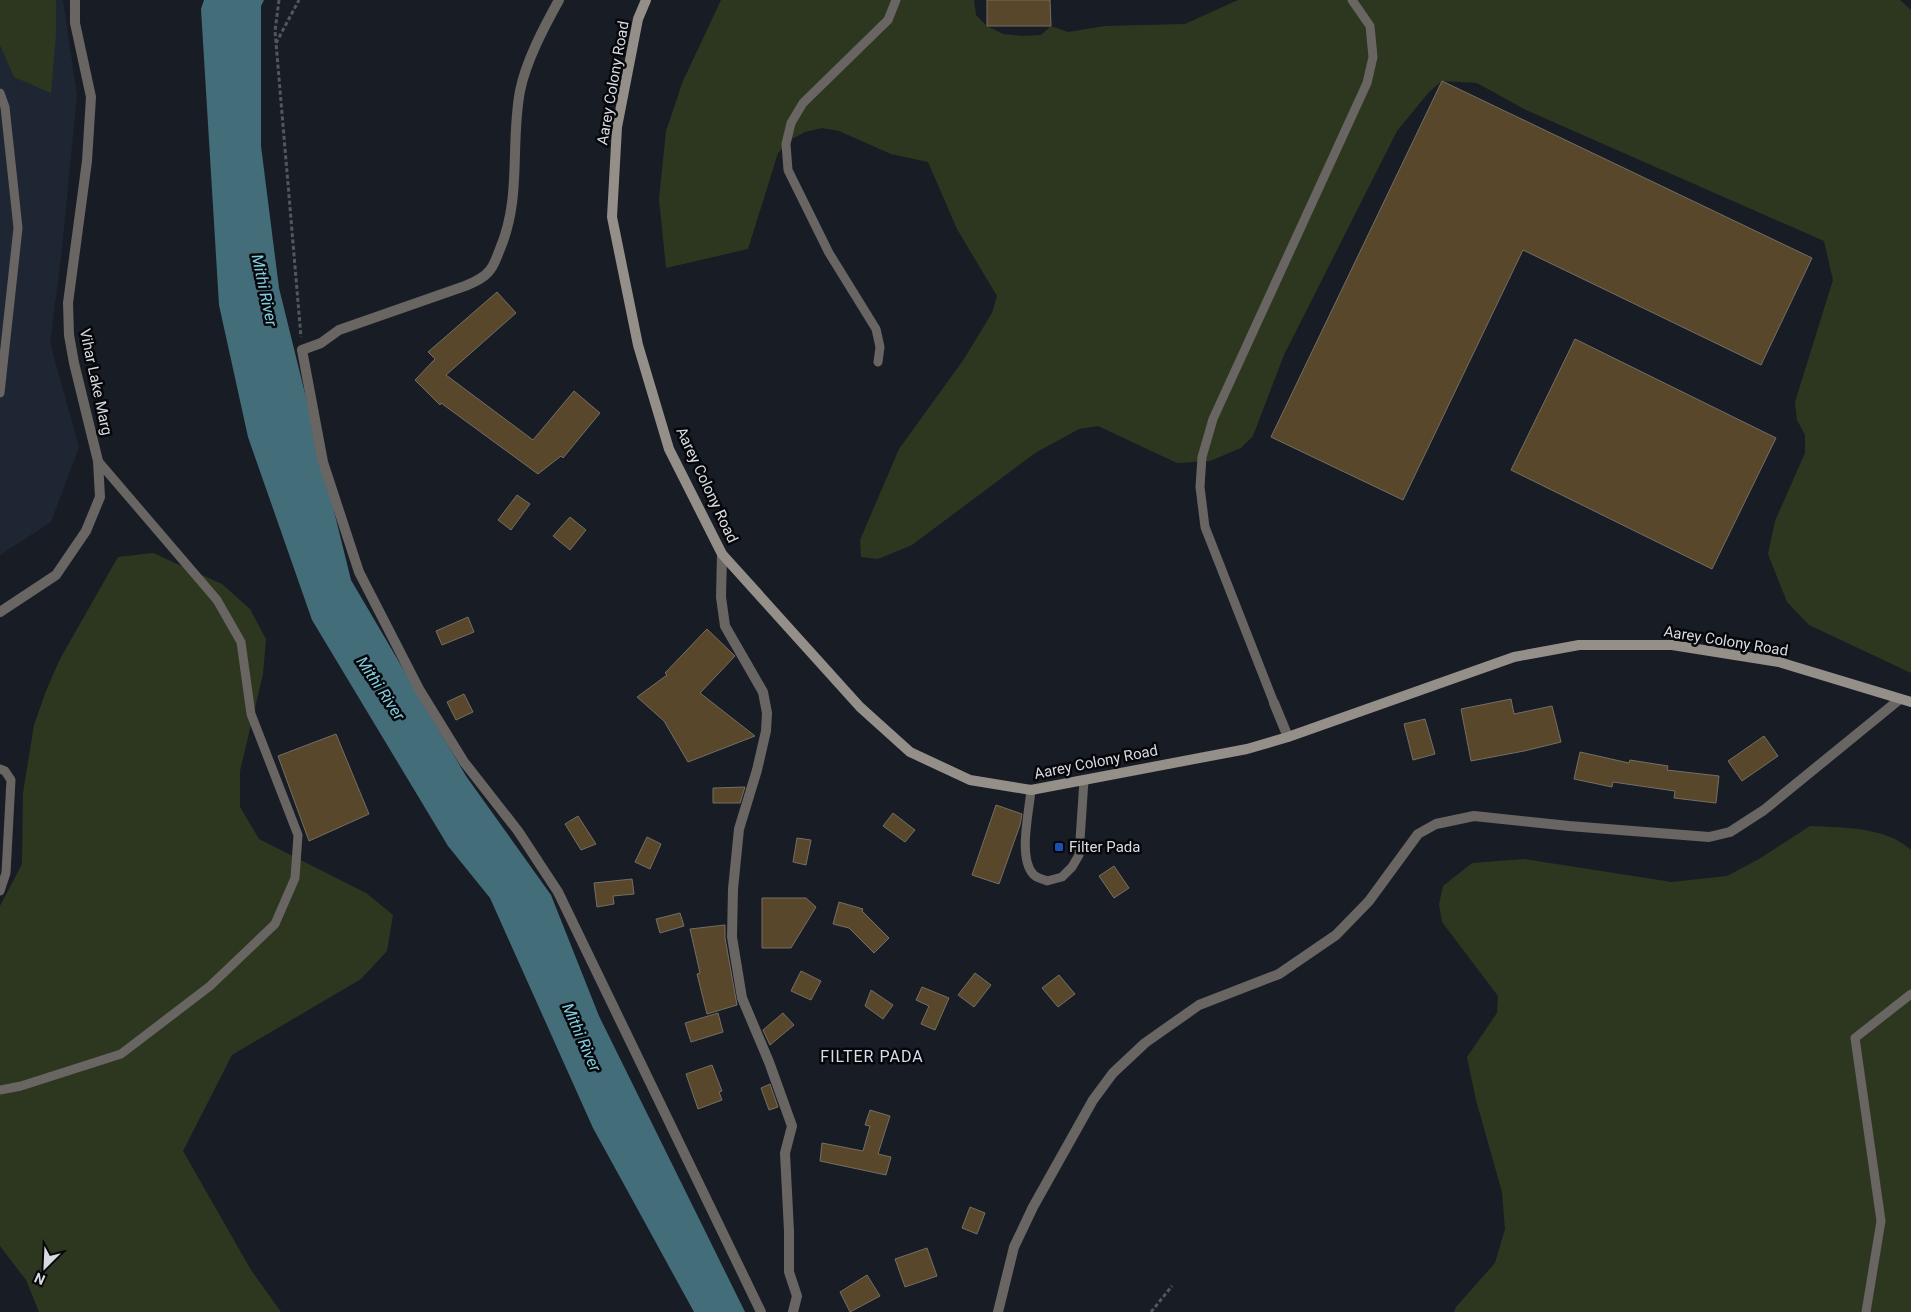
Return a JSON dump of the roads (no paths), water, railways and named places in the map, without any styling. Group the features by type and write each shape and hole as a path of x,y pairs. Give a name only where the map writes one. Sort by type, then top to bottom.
{"main road":[{"name":"Aarey Colony Road","path":"646,0 638,18 617,127 612,217 638,345 669,449 722,554 860,707 910,752 970,780 1031,790 1246,749 1288,737 1514,657 1579,645 1672,645 1779,662 1911,702"}],"street":[{"name":"Vihar Lake Marg","path":"0,612 56,575 86,532 100,497 98,461 69,335 68,303 87,161 91,97 75,23 75,0"},
{"path":"558,0 536,43 520,90 514,196 503,242 491,269 480,280 340,330 321,343 302,350 323,462 359,572 419,689 464,762 518,831 558,892 761,1312"},
{"path":"722,554 722,597 725,626 763,692 767,713 766,731 757,770 739,829 733,888 732,937 742,998 769,1062 792,1126 785,1154 790,1231 789,1272 797,1296 793,1312"},
{"path":"998,1312 1014,1247 1033,1207 1093,1100 1113,1073 1145,1043 1199,1006 1279,974 1336,935 1369,901 1418,834 1436,824 1474,816 1569,826 1710,837 1730,832 1764,810 1900,699"},
{"path":"1274,703 1288,737"}],"lane":[{"path":"878,362 880,347 876,329 829,253 788,170 786,144 791,123 803,103 888,20 896,0"},
{"path":"1274,703 1205,527 1200,487 1202,456 1213,419 1367,83 1373,57 1370,26 1352,0"},
{"path":"0,93 5,107 18,228 0,393"},
{"path":"0,1090 21,1086 121,1054 210,986 276,924 295,878 298,835 251,714 241,642 217,600 98,461"},
{"path":"0,769 5,771 11,780 6,873 0,891"},
{"path":"1031,790 1026,861 1034,876 1047,881 1062,877 1072,867 1079,854 1084,780"},
{"path":"1866,1312 1881,1221 1855,1038 1911,994"}],"water":[{"name":"Mithi River","path":"204,0 264,0 261,6 261,146 279,288 351,580 466,776 551,895 599,1016 745,1312 694,1312 593,1128 490,898 448,846 312,620 248,437 219,305 201,9"}],"place":[{"name":"Filter Pada","path":"1059,847"}],"district":[{"name":"FILTER PADA","path":"872,1056"}]}
